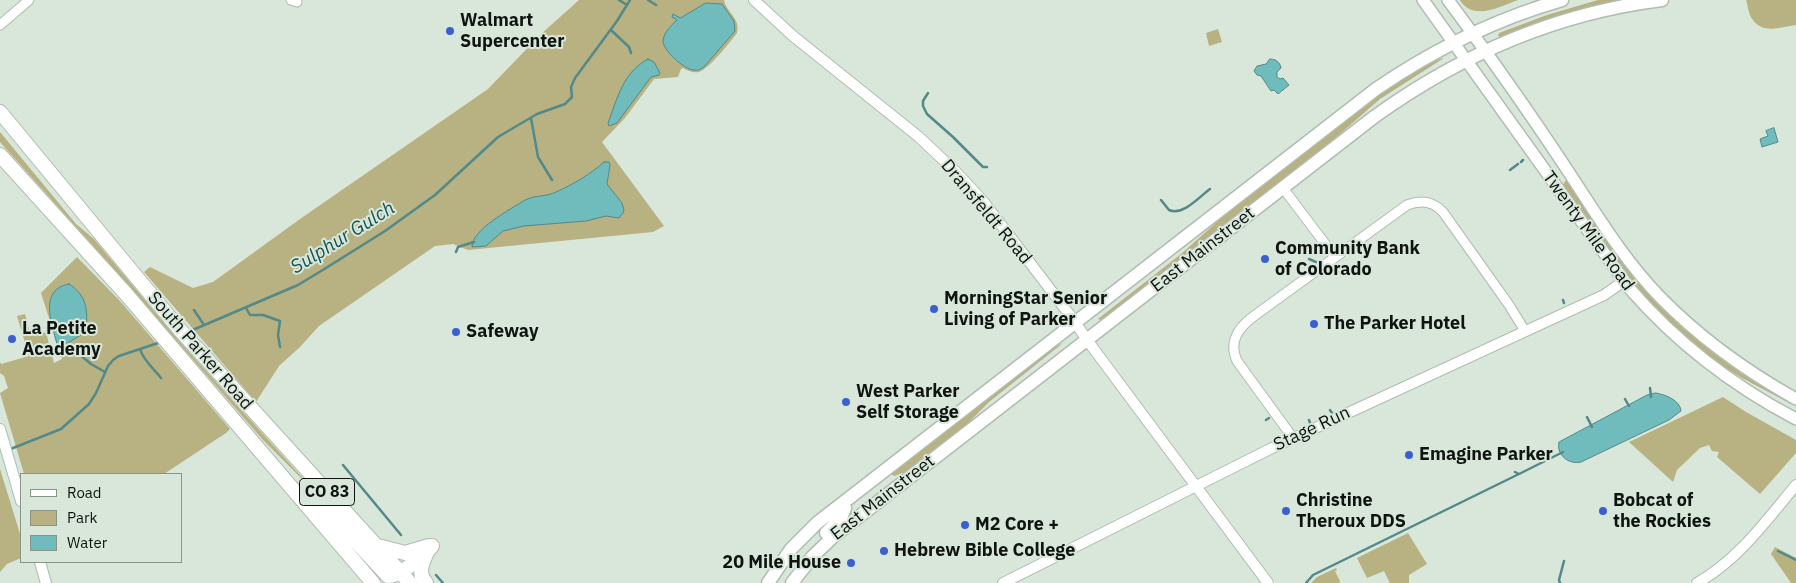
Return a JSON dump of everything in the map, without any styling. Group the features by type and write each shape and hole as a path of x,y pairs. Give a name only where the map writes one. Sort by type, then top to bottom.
{"highway":[{"name":"South Parker Road","path":"0,112 141,283 244,401 410,583"},
{"path":"0,121 34,153"},
{"name":"South Parker Road","path":"0,154 127,295 374,583"},
{"path":"0,160 28,186"},
{"path":"297,493 311,493 388,576 400,572 427,552 432,546 422,547 405,553 378,546"},
{"path":"426,583 420,572 427,552"}],"main road":[{"name":"Twenty Mile Road","path":"1423,0 1624,281 1652,314 1702,359 1748,392 1796,419"},
{"name":"Twenty Mile Road","path":"1448,0 1619,246 1649,284 1682,318 1715,346 1758,377 1796,399"},
{"name":"East Mainstreet","path":"768,583 802,537 843,503 1376,89 1418,62 1472,34 1520,14 1562,0"},
{"name":"East Mainstreet","path":"792,583 812,557 834,536 1386,108 1465,60 1518,36 1568,19 1662,0"},
{"path":"812,557 811,549 813,544 843,514 845,508 843,503"}],"street":[{"path":"0,25 29,0"},
{"name":"Dransfeldt Road","path":"754,0 781,27 915,133 950,166 982,201 1268,583"},
{"path":"1284,188 1335,257"},
{"path":"1293,438 1237,361 1234,351 1238,330 1246,322 1405,206 1419,202 1434,204 1445,214 1525,331"},
{"name":"Stage Run","path":"1004,583 1293,438 1608,293 1624,281"},
{"path":"0,429 20,498"},
{"path":"1697,583 1735,556 1796,485"},
{"path":"40,563 46,583"}],"green space":[{"path":"579,0 724,0 737,24 737,33 719,55 703,70 695,72 683,68 678,77 654,79 625,118 602,142 664,226 653,232 468,250 453,244 435,246 319,326 279,366 256,402 144,272 150,267 193,288 213,282 300,219 488,89 541,34"},
{"path":"1460,0 1518,0 1496,8 1480,11 1466,7"},
{"path":"1598,0 1623,0 1565,14 1501,37 1498,36 1499,33 1547,15"},
{"path":"1746,0 1796,0 1796,25 1770,29 1759,26 1750,15"},
{"path":"1218,29 1222,42 1209,46 1206,33"},
{"path":"1444,58 1380,99 1317,154 1115,310 1100,320 1098,319 1181,254 1236,205 1356,111 1410,73 1432,61"},
{"path":"0,132 76,224 94,239 180,342 318,495 263,440 0,142"},
{"path":"1566,180 1683,326 1727,363 1796,407 1721,365 1689,340 1668,320 1648,300 1595,233 1562,186"},
{"path":"77,257 120,301 230,429 166,473 24,473 0,393 8,388 4,376 0,373 0,362 1,364 29,356 17,316 25,314 31,336 46,332 54,363 62,359 41,293"},
{"path":"1063,343 989,402 962,429 908,471 894,476 891,474 1053,348"},
{"path":"1723,397 1796,440 1796,453 1760,494 1717,457 1719,452 1712,451 1709,445 1700,448 1677,470 1673,482 1629,442"},
{"path":"0,469 20,534 20,558 7,564 0,572"},
{"path":"1408,533 1427,564 1409,575 1409,583 1390,583 1384,571 1367,578 1357,558"},
{"path":"1775,547 1796,558 1796,583 1791,583 1771,554"},
{"path":"1336,568 1337,570 1335,571 1340,581 1339,583 1311,583 1317,577"}],"water":[{"path":"706,3 722,4 734,21 735,31 704,67 693,70 674,58 666,49 663,40 667,31 677,20 672,17 673,14 680,18"},
{"path":"648,59 654,62 660,73 659,75 651,77 617,123 609,126 608,123 622,87 632,71"},
{"path":"1270,59 1277,61 1281,68 1277,72 1277,77 1283,78 1289,85 1278,94 1274,90 1271,91 1261,76 1257,75 1254,71 1257,66 1266,64"},
{"path":"1774,128 1778,142 1762,147 1760,139 1768,136 1766,131"},
{"path":"604,162 609,162 610,165 607,184 622,203 624,210 619,218 606,216 586,221 524,226 503,231 486,246 472,247 473,240 478,234 502,214 525,200 552,194 568,186"},
{"path":"69,284 83,298 87,316 86,329 84,333 63,346 57,344 52,326 50,299 60,287"},
{"path":"1656,393 1675,401 1681,411 1669,420 1581,462 1572,462 1561,455 1559,442 1647,395"}],"waterway":[{"path":"619,0 627,5"},
{"name":"Sulphur Gulch","path":"188,332 298,285 385,231 435,195 498,137 537,114 565,104 572,97 571,87 575,78 630,0"},
{"path":"648,0 656,5"},
{"path":"611,30 629,47 631,53"},
{"path":"928,93 923,101 927,114 983,167 987,167"},
{"path":"531,118 538,157 552,180"},
{"path":"1510,170 1518,164"},
{"path":"1161,200 1169,210 1180,210 1191,205 1210,189"},
{"path":"456,252 458,247 474,242"},
{"path":"1309,259 1316,262"},
{"path":"246,308 250,315 263,315 280,321 278,335 280,347"},
{"path":"194,310 204,325"},
{"name":"Sulphur Gulch","path":"8,450 61,429 89,404 108,366 113,360 119,356 161,342"},
{"path":"140,349 146,361 161,378"},
{"path":"79,354 105,372"},
{"path":"1650,388 1651,397"},
{"path":"1625,399 1629,406"},
{"path":"1587,417 1592,427"},
{"path":"1515,472 1519,474 1563,452"},
{"path":"343,465 401,535"},
{"path":"1306,583 1313,575 1519,474"},
{"path":"1778,551 1796,560"},
{"path":"1560,583 1559,580 1564,561"},
{"path":"436,575 443,583"}],"place":[{"name":"Walmart Supercenter","path":"450,31"},
{"name":"Community Bank of Colorado","path":"1265,259"},
{"name":"MorningStar Senior Living of Parker","path":"934,309"},
{"name":"The Parker Hotel","path":"1314,324"},
{"name":"Safeway","path":"456,332"},
{"name":"La Petite Academy","path":"12,339"},
{"name":"West Parker Self Storage","path":"846,402"},
{"name":"Emagine Parker","path":"1409,455"},
{"name":"Christine Theroux DDS","path":"1286,511"},
{"name":"Bobcat of the Rockies","path":"1603,511"},
{"name":"M2 Core +","path":"965,525"},
{"name":"Hebrew Bible College","path":"884,551"},
{"name":"20 Mile House","path":"851,563"}]}
